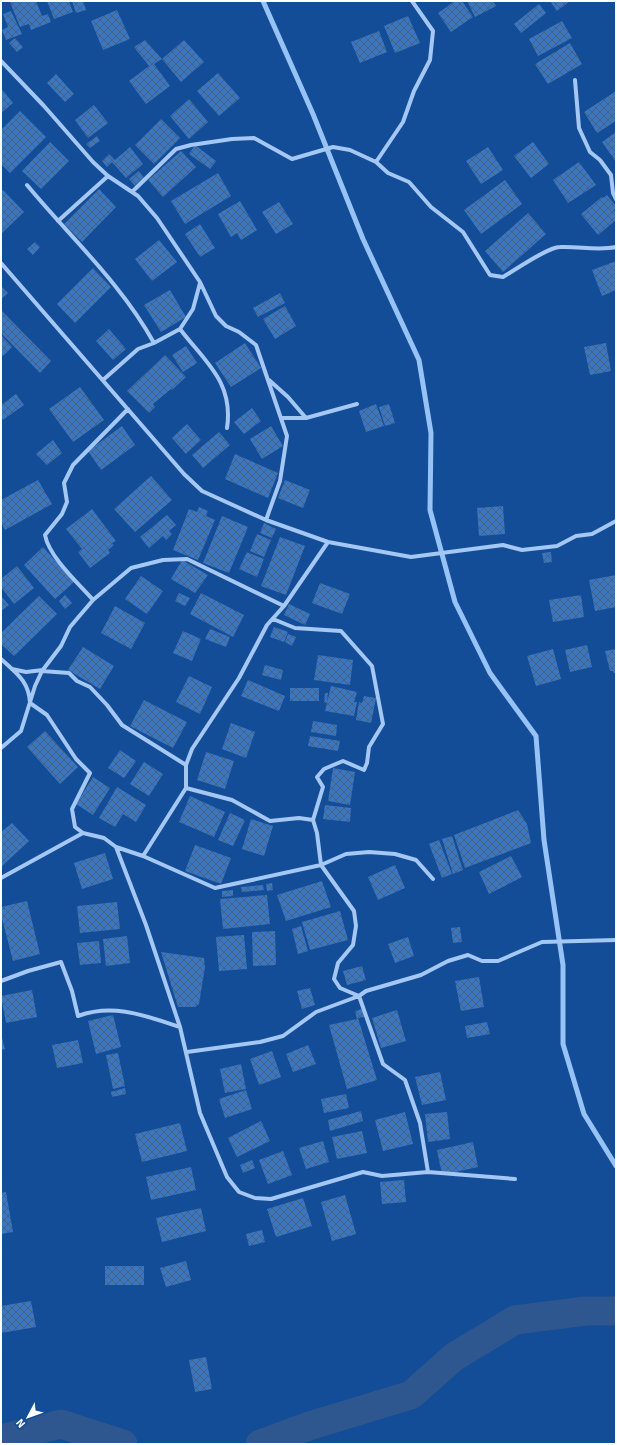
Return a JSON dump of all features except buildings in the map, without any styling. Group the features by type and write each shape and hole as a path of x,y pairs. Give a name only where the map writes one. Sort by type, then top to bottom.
{"street":[{"path":"376,162 402,122 414,91 430,60 433,30 412,1"},
{"path":"1,61 44,106 93,162 108,176 138,196 157,218 200,282 216,316 226,326 239,332 256,345 287,436 280,481 266,520"},
{"path":"575,80 579,128 590,152 600,160 611,175 613,193 616,200"},
{"path":"132,192 176,149 191,145 232,139 254,138 292,159 333,147 350,150 376,162 388,173 409,182 431,207 463,232 490,275 503,277 558,247 605,249 616,247"},
{"path":"58,221 108,176"},
{"path":"27,185 111,280 140,318 154,343"},
{"path":"1,263 184,474 202,490 266,520 328,542 411,557 503,545 522,550 557,546 576,536 592,534 616,521"},
{"path":"104,380 138,349 154,343 180,329 193,309 200,282"},
{"path":"180,329 198,353 212,367 227,394 229,414 227,428"},
{"path":"268,379 288,397 306,418"},
{"path":"281,418 306,418 357,404"},
{"path":"93,600 58,560 46,540 45,535 62,514 67,502 64,483 73,465 128,409"},
{"path":"143,856 186,788 186,765 192,748 239,678 267,625 284,606 328,542"},
{"path":"1,748 21,731 43,670 61,646 70,627 93,600 131,568 163,560 187,559 284,606"},
{"path":"273,619 295,628 341,631 372,666 383,724 369,747 368,763 364,770 343,761 324,769 317,777 324,787 313,820 317,833 321,865 354,911 356,926 353,945 338,963 334,979 340,988 359,996 383,1064 405,1080 420,1123 428,1172"},
{"path":"1,659 26,684 29,691 30,703 47,716 76,759 90,773 72,809 75,827 83,833 104,838 116,847 143,856 215,888 321,865 346,854 369,852 396,854 416,860 432,879"},
{"path":"11,669 26,672 43,670 69,673 77,681 90,687 107,705 122,726 186,765"},
{"path":"186,788 232,800 270,821 299,818 313,820"},
{"path":"1,878 83,833"},
{"path":"116,847 146,925 180,1027 200,1113 227,1177 240,1192 255,1198 271,1199 363,1172 382,1176 428,1172 515,1179"},
{"path":"187,1052 260,1042 283,1036 316,1012 359,996 366,991 421,975 448,961 468,955 482,961 498,961 542,942 616,940"},
{"path":"1,981 28,971 61,962 72,991 78,1016 105,1009 125,1010 180,1027"}],"waterway":[{"path":"263,1 313,114 363,239 419,360 431,433 430,510 455,602 490,673 536,736 544,840 563,965 563,1044 584,1114 616,1166"},
{"path":"260,1444 309,1426 411,1395 454,1357 515,1320 586,1311 616,1311"},
{"path":"1,1439 61,1424 123,1444"}]}
